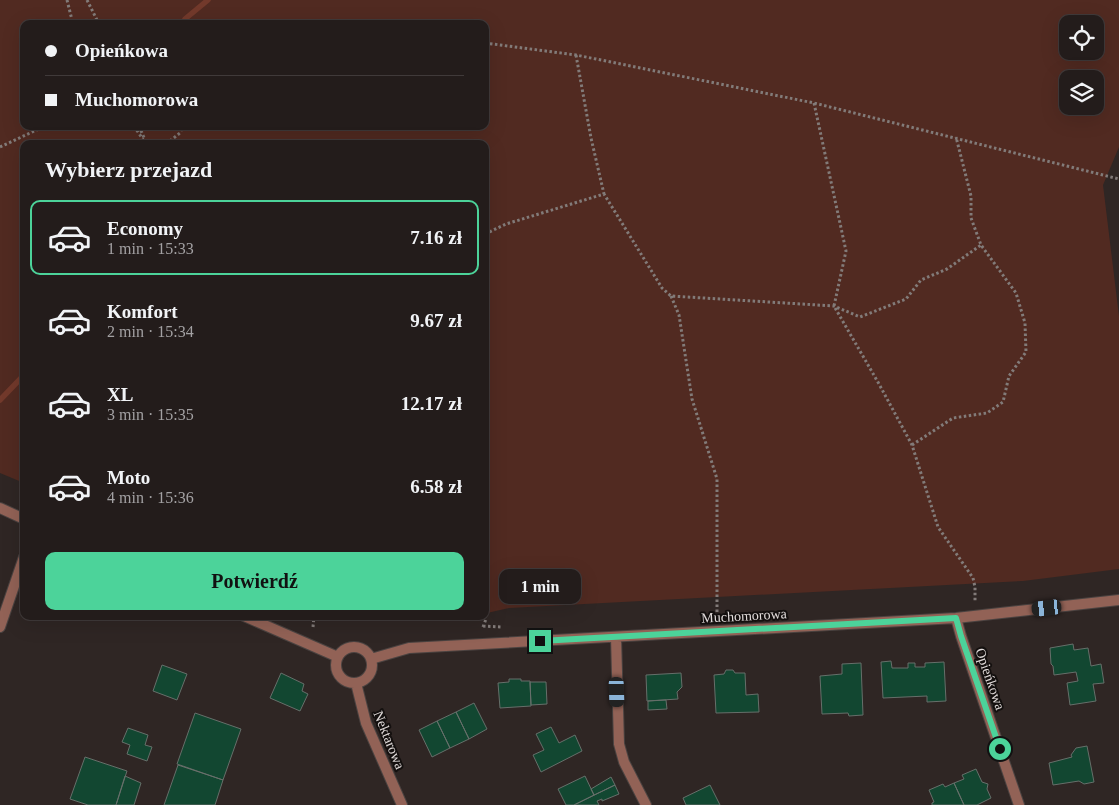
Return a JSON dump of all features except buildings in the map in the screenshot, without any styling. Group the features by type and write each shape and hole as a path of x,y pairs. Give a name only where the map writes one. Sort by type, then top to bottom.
{"street":[{"path":"0,508 20,517"},
{"path":"0,627 20,569"},
{"name":"Muchomorowa","path":"371,660 409,648 956,618 1119,600"},
{"name":"Opieńkowa","path":"956,618 1019,805"},
{"path":"253,620 338,657"},
{"path":"616,637 619,744 624,762 646,805"},
{"path":"347,648 358,648 368,654 371,660 372,670 369,675 366,679 356,684 340,677 336,666 338,657 347,648"},
{"name":"Nektarowa","path":"356,684 366,724 402,805"}],"path":[{"path":"67,0 73,20"},
{"path":"87,0 97,20"},
{"path":"489,44 576,55 814,103 1119,179"},
{"path":"576,55 604,194 662,288 671,296 678,315 692,399 717,479 717,617"},
{"path":"814,103 846,251 834,306 912,445 938,526 973,578 975,602"},
{"path":"0,147 36,130"},
{"path":"171,140 181,130"},
{"path":"912,445 953,418 987,414 1003,402 1009,376 1026,352 1025,323 1016,293 981,245 971,218 971,196 956,138"},
{"path":"489,232 506,224 604,194"},
{"path":"671,296 834,306 860,317 906,299 922,280 947,269 981,245"},
{"path":"313,627 314,620"},
{"path":"483,626 486,620"}],"shaded area":[{"path":"0,0 1119,0 1119,147 1103,185 1119,316 1119,569 1023,581 509,608 489,613 489,140 20,140 20,481 0,473"}],"waterway":[{"path":"185,20 208,0"},
{"path":"0,400 20,379"}],"route":[{"path":"540,641 956,618 1000,749"}]}
